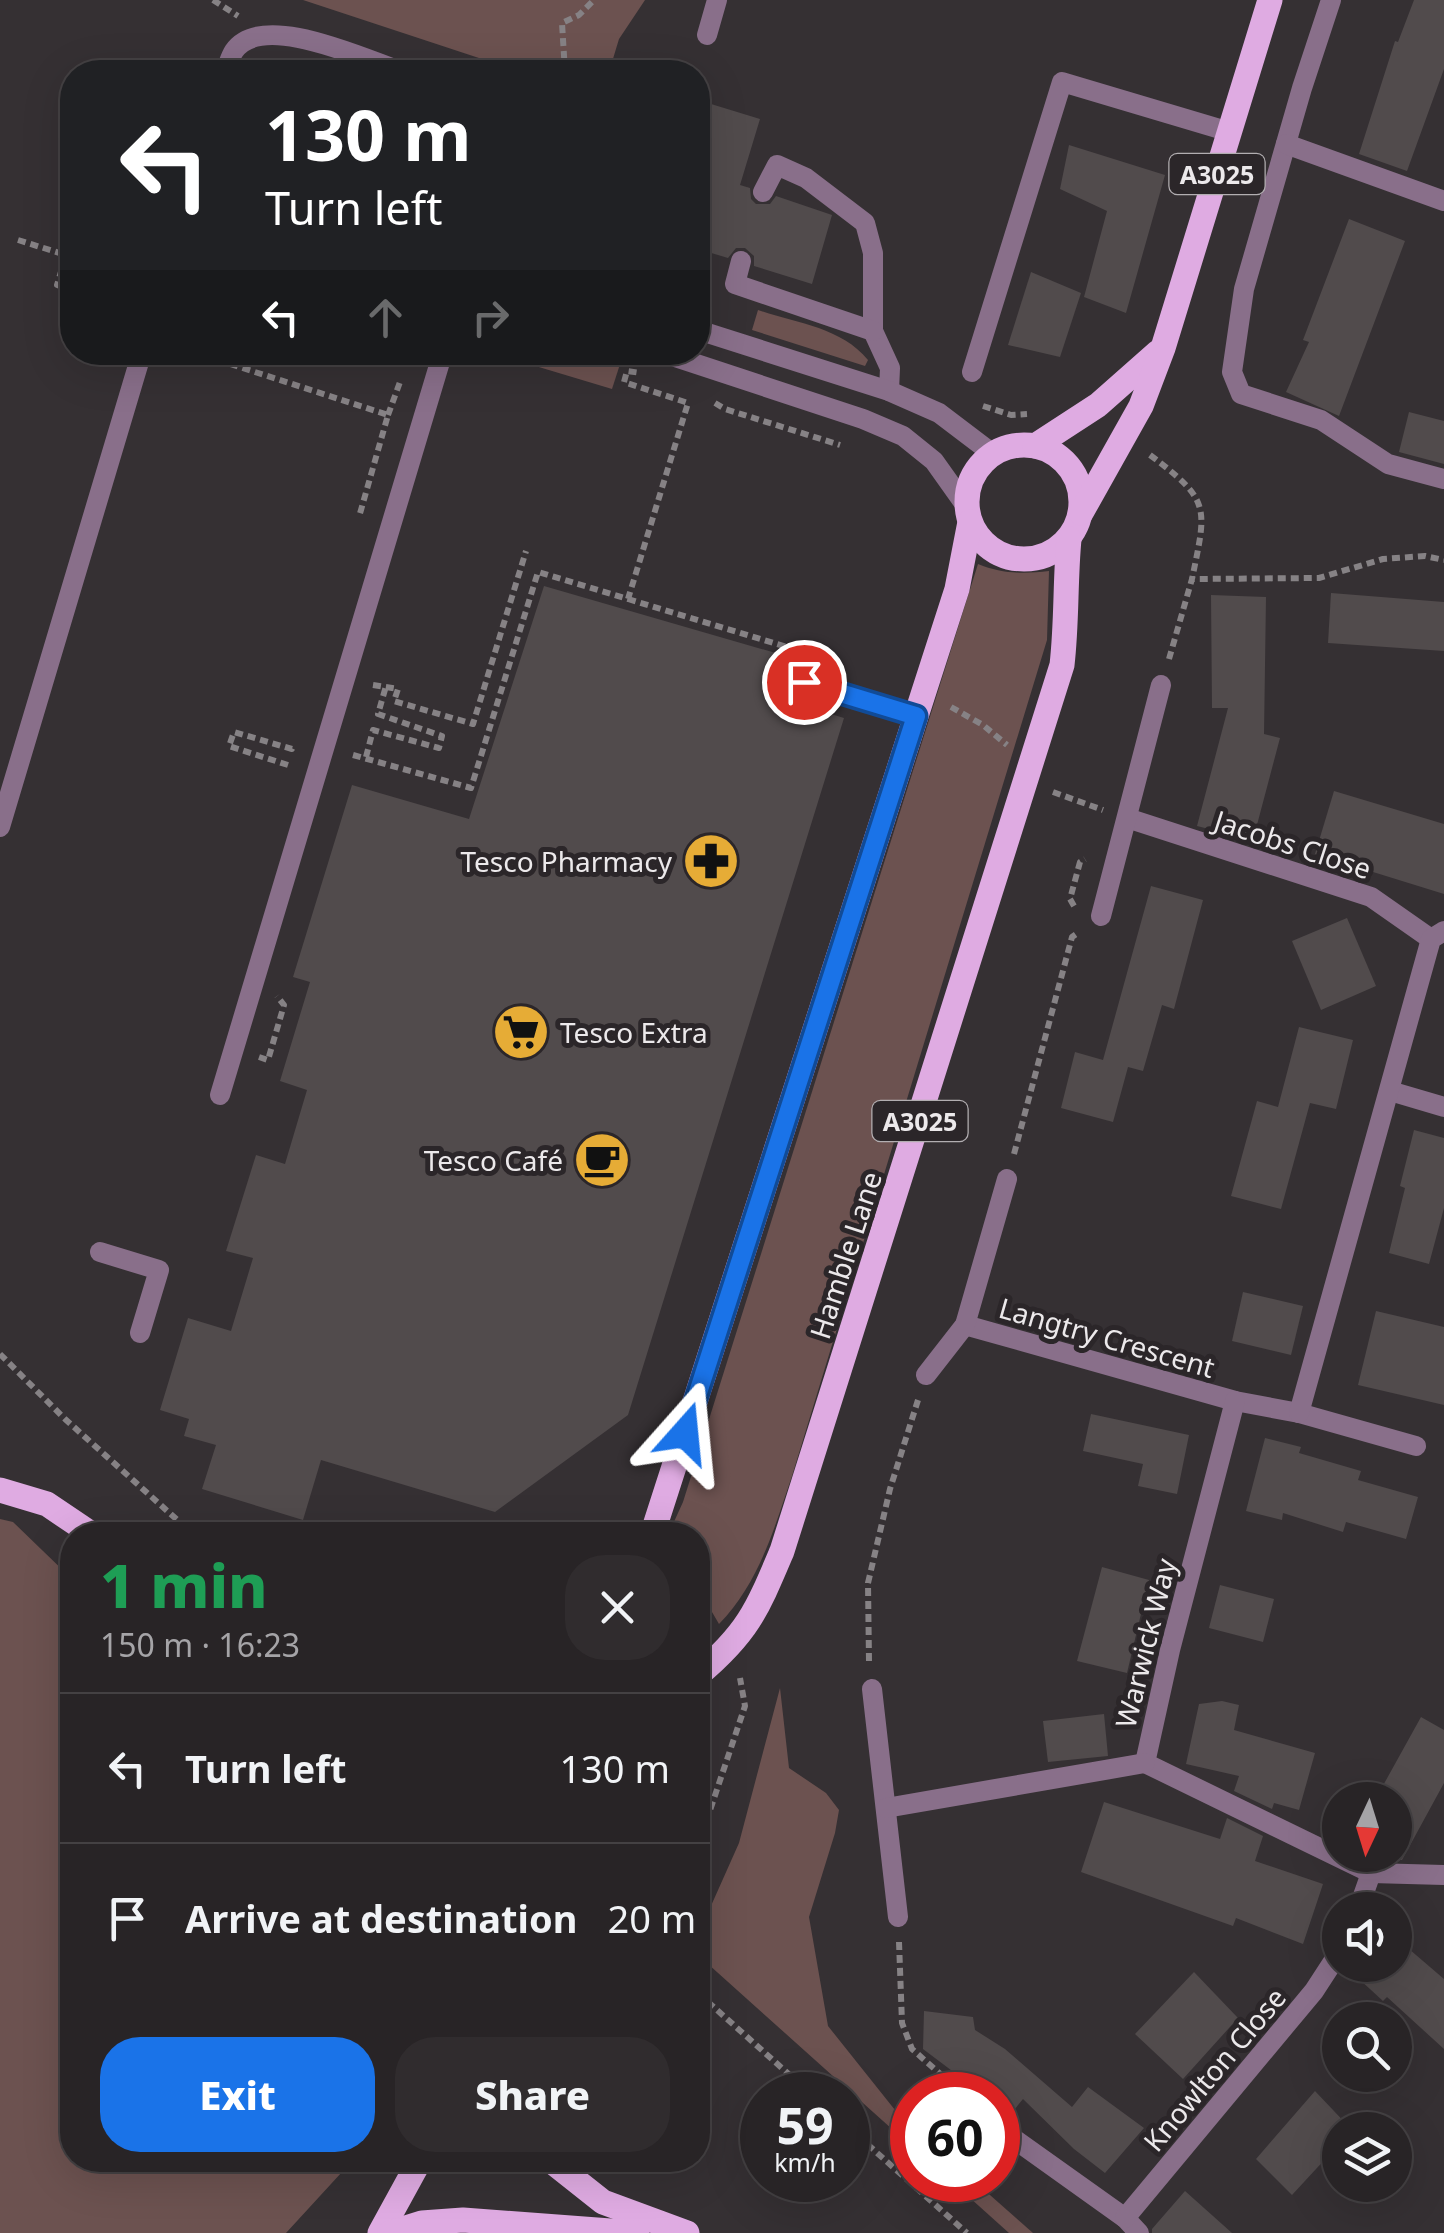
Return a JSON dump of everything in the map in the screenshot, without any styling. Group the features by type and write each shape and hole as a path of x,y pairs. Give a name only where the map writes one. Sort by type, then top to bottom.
{"main road":[{"name":"A3025","path":"1081,512 1141,406 1164,348 1270,0"},
{"path":"1036,446 1098,406 1164,348"},
{"path":"656,1522 956,589 972,476 993,454 1020,445 1036,446 1066,463 1076,478 1081,512 1069,538 1040,557 1024,560 990,549 968,514"},
{"name":"Hamble Lane","path":"710,1665 727,1651 755,1615 782,1551 1062,665 1068,612 1065,580 1069,538"},
{"path":"0,1490 47,1504 74,1522"},
{"path":"380,2233 413,2172"},
{"path":"565,2172 603,2202 688,2233"},
{"path":"390,2233 422,2223 463,2220 637,2233"}],"street":[{"path":"707,34 717,0"},
{"path":"1331,0 1244,289 1232,372 1241,394 1321,420 1388,464 1444,479"},
{"path":"230,60 236,48 264,33 290,35 367,60"},
{"path":"972,372 1062,82 1230,132"},
{"path":"1286,144 1444,201"},
{"path":"762,192 777,165 806,178 865,222 873,252 873,332 890,368 888,392"},
{"path":"741,261 735,284 873,332"},
{"path":"710,334 888,392 939,413 993,454"},
{"path":"0,827 138,365"},
{"path":"220,1095 439,365"},
{"path":"699,365 903,436 934,460 968,514"},
{"path":"804,682 919,705"},
{"path":"1101,916 1161,685"},
{"name":"Jacobs Close","path":"1127,818 1371,898 1438,935"},
{"path":"1299,1413 1438,935"},
{"path":"1390,1091 1444,1107"},
{"name":"Langtry Crescent","path":"926,1375 965,1325 1007,1179"},
{"path":"100,1252 159,1270 140,1333"},
{"name":"Langtry Crescent","path":"965,1325 1234,1401"},
{"path":"1234,1401 1299,1413 1416,1446"},
{"name":"Warwick Way","path":"1234,1401 1145,1763 1371,1873 1444,1874"},
{"path":"871,1681 898,1916"},
{"path":"886,1808 1145,1763"},
{"path":"1364,1892 1371,1873"},
{"name":"Knowlton Close","path":"1020,2143 1132,2226 1322,1979"}],"path":[{"path":"564,60 562,23 579,15 594,0"},
{"path":"18,240 60,253"},
{"path":"233,365 388,415 356,527"},
{"path":"628,599 688,403 624,382 627,370 654,376"},
{"path":"706,393 725,410 853,447"},
{"path":"1146,452 1193,490 1202,506 1203,528 1192,579 1161,685"},
{"path":"526,550 472,724 394,701 398,689 386,686 378,714 442,736 439,748 373,730 366,757 471,788 538,572 825,658"},
{"path":"1192,579 1319,578 1383,559 1425,556 1444,560"},
{"path":"919,705 984,726 1028,774 1127,818"},
{"path":"298,730 292,749 234,732 229,746 288,765 281,787 310,796"},
{"path":"1007,1179 1072,938 1101,916"},
{"path":"0,1354 65,1419 180,1522"},
{"path":"871,1681 868,1583 890,1488 926,1375"},
{"path":"710,1623 742,1681 745,1706 710,1810"},
{"path":"898,1916 902,2023 912,2049 938,2072"},
{"path":"710,2004 786,2072"},
{"path":"870,2147 967,2233"}],"shaded area":[{"path":"303,0 645,0 619,39 613,60 485,60"},
{"path":"758,310 831,333 868,360 865,366 752,330"},
{"path":"532,365 620,365 612,389"},
{"path":"978,564 1013,572 1049,571 1047,640 792,1476 755,1573 719,1624 710,1609 710,1522 674,1522"},
{"path":"0,1519 13,1522 60,1567 60,2172 342,2172 286,2233 0,2233"},
{"path":"780,1688 789,1768 826,1793 839,1810 809,1917 828,2026 865,2072 828,2072 710,1966 710,1908 739,1843"},
{"path":"870,2079 890,2104 890,2127 870,2109"},
{"path":"974,2202 998,2202 1033,2233 1009,2233"}],"building":[{"path":"1414,0 1444,0 1444,69 1407,171 1359,154 1395,41 1398,42"},
{"path":"710,104 760,119 740,185 750,188 756,204 770,204 776,196 832,215 812,284 754,266 754,256 745,248 736,248 728,258 710,253"},
{"path":"1069,145 1165,175 1126,313 1084,297 1107,211 1060,189"},
{"path":"1349,219 1405,241 1339,416 1286,392 1309,342 1303,340"},
{"path":"1031,272 1081,293 1060,357 1008,345"},
{"path":"1409,412 1444,421 1444,464 1399,452"},
{"name":"Tesco Extra","path":"544,586 810,663 809,669 801,669 792,677 792,686 800,695 798,704 844,718 628,1415 495,1512 321,1460 303,1520 202,1489 216,1445 184,1436 189,1419 160,1410 188,1318 231,1331 253,1258 226,1251 256,1155 285,1164 307,1090 280,1081 310,982 293,977 352,785 469,819"},
{"path":"1331,593 1444,602 1444,651 1328,643"},
{"path":"1211,595 1266,597 1264,734 1280,738 1253,840 1197,826 1228,708 1212,708"},
{"path":"1334,791 1444,824 1444,894 1315,854"},
{"path":"1151,886 1203,900 1174,1009 1162,1005 1143,1071 1128,1067 1113,1122 1061,1108 1075,1052 1103,1060"},
{"path":"1347,918 1376,986 1321,1010 1292,941"},
{"path":"1299,1027 1353,1040 1336,1109 1310,1103 1281,1209 1231,1196 1257,1101 1278,1107"},
{"path":"1414,1130 1444,1138 1444,1208 1429,1264 1389,1253"},
{"path":"1243,1292 1303,1306 1291,1355 1232,1341"},
{"path":"1376,1311 1444,1327 1444,1405 1358,1385"},
{"path":"1091,1414 1189,1435 1177,1494 1138,1486 1143,1464 1083,1451"},
{"path":"1265,1438 1301,1447 1299,1453 1361,1471 1358,1480 1418,1497 1406,1539 1346,1522 1343,1532 1283,1513 1282,1520 1246,1511"},
{"path":"1102,1567 1149,1580 1127,1673 1077,1661"},
{"path":"1220,1585 1274,1599 1263,1642 1209,1628"},
{"path":"1222,1701 1239,1705 1234,1730 1315,1753 1299,1810 1274,1803 1272,1809 1234,1791 1239,1776 1186,1764 1199,1704"},
{"path":"1104,1714 1108,1756 1048,1762 1043,1721"},
{"path":"1421,1717 1444,1730 1444,1783 1412,1842 1412,1782 1385,1782"},
{"path":"1104,1802 1220,1839 1227,1818 1263,1836 1255,1861 1323,1884 1303,1944 1236,1918 1233,1926 1081,1872"},
{"path":"1412,1952 1444,1979 1444,2049 1412,2020 1412,2002 1392,2002 1387,1997 1383,2001 1362,1982 1412,1982"},
{"path":"1194,1972 1238,2018 1183,2079 1135,2034"},
{"path":"924,2011 973,2017 975,2030 1005,2049 1072,2107 1088,2087 1144,2128 1105,2173 1023,2099 1020,2103 1020,2072 954,2072 923,2049"},
{"path":"1315,2091 1335,2112 1322,2112 1322,2162 1292,2195 1256,2159"},
{"path":"1185,2191 1232,2233 1152,2233"}],"place":[{"name":"Tesco Pharmacy","path":"711,861"},
{"name":"Tesco Extra","path":"521,1032"},
{"name":"Tesco Café","path":"602,1160"}],"route":[{"path":"685,1433 916,716 804,682"}]}
